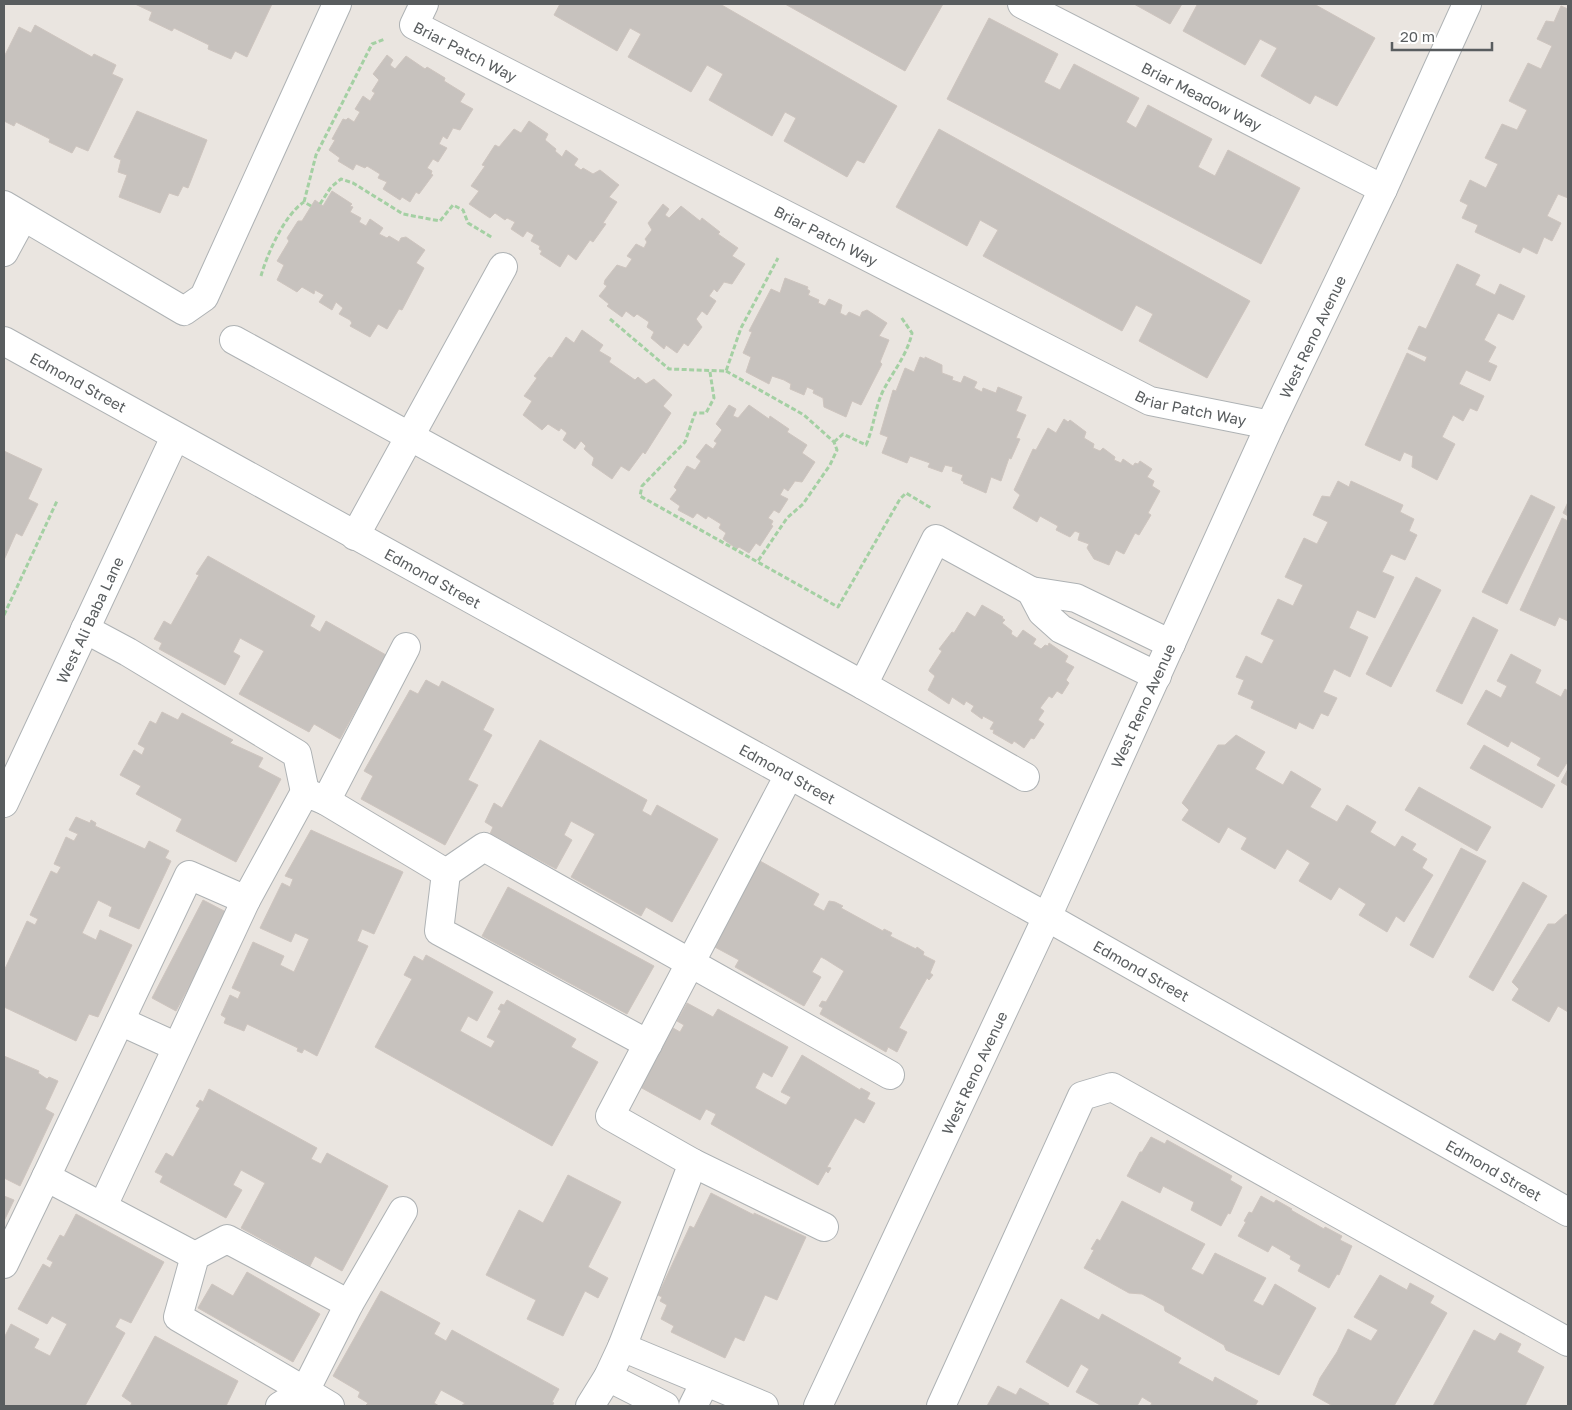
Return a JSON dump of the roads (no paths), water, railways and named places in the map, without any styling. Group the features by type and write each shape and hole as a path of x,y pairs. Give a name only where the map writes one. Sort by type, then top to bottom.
{"street":[{"path":"4,252 13,211 184,311 204,297 336,4"},
{"name":"Briar Patch Way","path":"424,4 414,25 1150,401 1270,425"},
{"name":"Briar Meadow Way","path":"1022,4 1383,189"},
{"name":"West Reno Avenue","path":"818,1406 1047,917 1270,425 1383,189 1467,4"},
{"path":"355,536 503,267"},
{"path":"234,340 863,685 1025,777"},
{"name":"Edmond Street","path":"4,341 1047,917 1568,1212"},
{"name":"West Ali Baba Lane","path":"4,803 175,437"},
{"path":"863,685 936,539 1031,591 1076,598 1171,644"},
{"path":"1031,591 1042,612 1061,629 1156,676"},
{"path":"85,629 128,652 297,754 315,797 446,873"},
{"path":"103,1206 246,900 315,797 406,647"},
{"path":"789,775 610,1116 693,1162 824,1227"},
{"path":"648,1044 439,931 446,873 484,847 890,1075"},
{"path":"4,1264 189,875 246,900"},
{"path":"120,1021 177,1047"},
{"path":"941,1406 1082,1096 1112,1087 1568,1342"},
{"path":"590,1406 608,1377 622,1348 693,1162"},
{"path":"46,1177 195,1256"},
{"path":"280,1406 305,1391 349,1304 403,1211"},
{"path":"330,1406 178,1317 195,1256 227,1239 349,1304"},
{"path":"622,1348 764,1406"},
{"path":"608,1377 665,1406"},
{"path":"693,1406 705,1382"}]}
